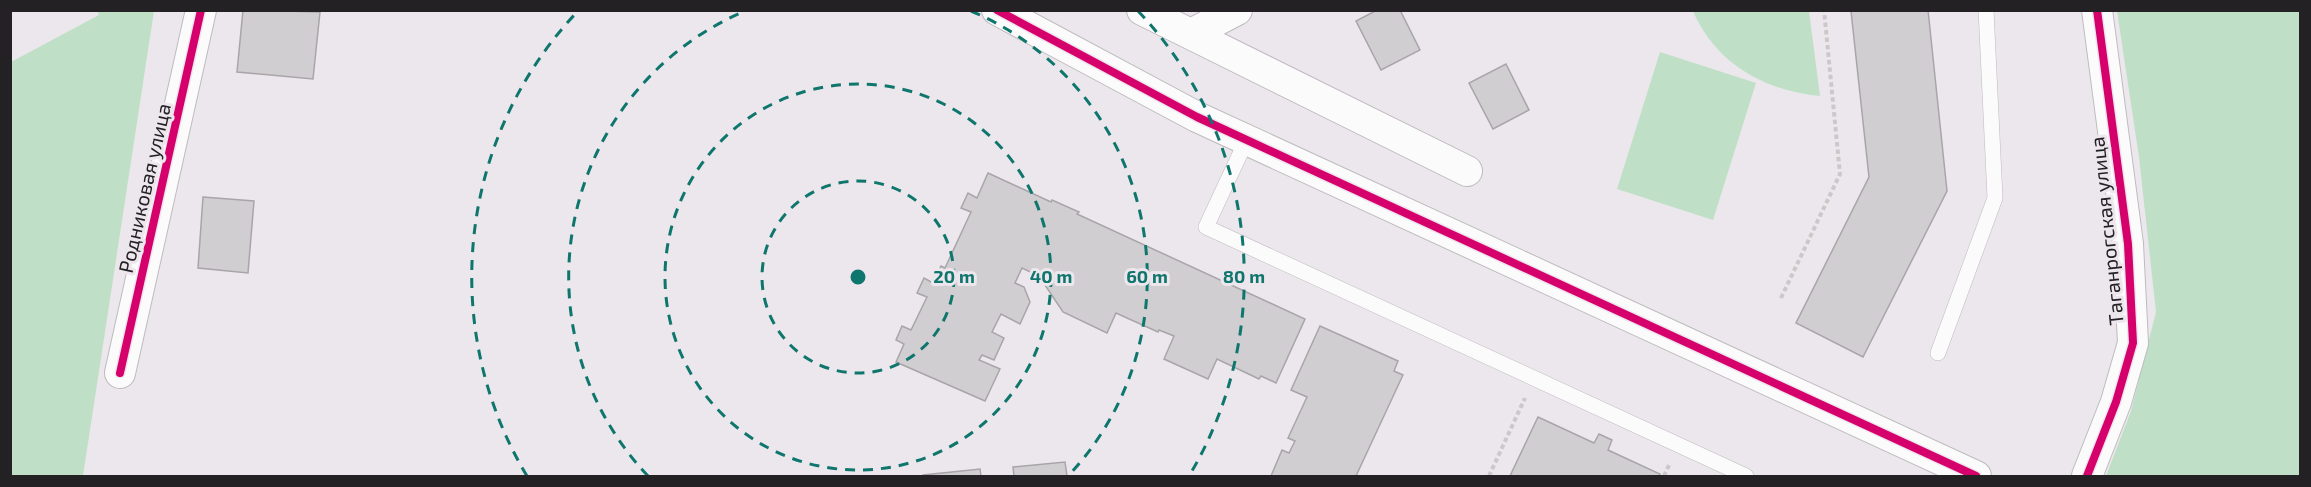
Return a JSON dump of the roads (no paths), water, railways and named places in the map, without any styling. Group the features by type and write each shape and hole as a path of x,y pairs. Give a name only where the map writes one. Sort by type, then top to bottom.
{"street":[{"name":"Родниковая улица","path":"120,373 201,10"},
{"path":"997,10 1197,117 1976,477"},
{"path":"1142,10 1467,171"},
{"path":"1191,34 1237,10"},
{"name":"Таганрогская улица","path":"2086,477 2116,402 2133,343 2128,244 2097,10"}],"lane":[{"path":"1938,353 1995,198 1986,10"},
{"path":"1247,140 1206,227 1746,477"}]}
